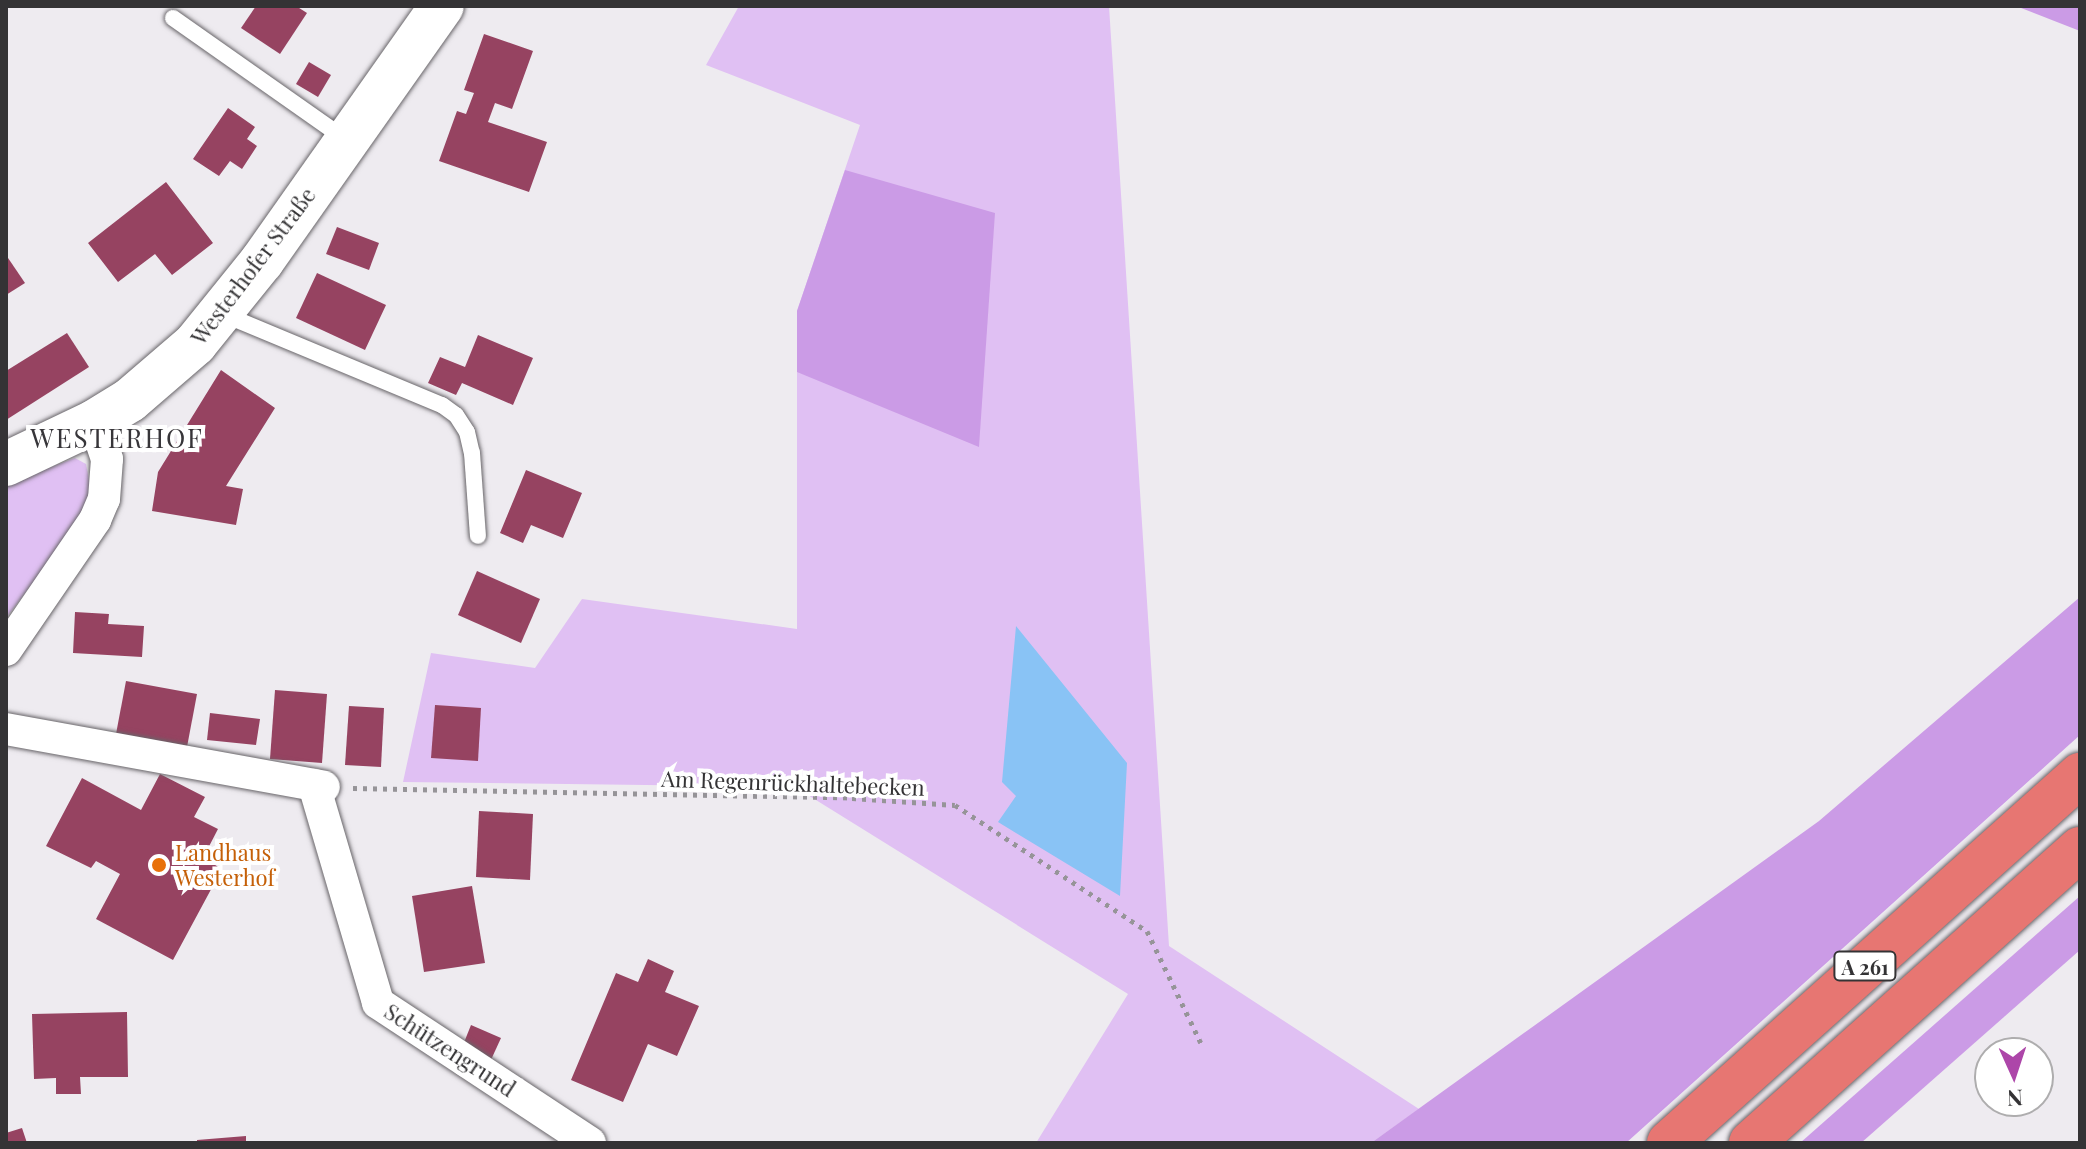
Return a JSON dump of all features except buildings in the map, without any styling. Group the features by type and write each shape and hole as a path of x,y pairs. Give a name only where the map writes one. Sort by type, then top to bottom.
{"highway":[{"name":"A 261","path":"1669,1143 2080,775"},
{"name":"A 261","path":"1751,1143 2080,849"}],"main road":[{"name":"Westerhofer Straße","path":"6,464 94,422 157,378 195,344 222,313 442,6"}],"street":[{"path":"6,650 95,520 104,499 107,459 94,422"},
{"path":"6,729 319,786"},
{"name":"Schützengrund","path":"319,786 378,1003 590,1143"}],"lane":[{"path":"173,18 347,140"},
{"path":"222,313 442,405 456,415 467,432 472,453 478,536"}],"path":[{"name":"Am Regenrückhaltebecken","path":"319,786 852,798 955,805 1147,931 1201,1043"}],"shaded area":[{"path":"739,6 1109,6 1169,946 1419,1109 1371,1143 1036,1143 1128,994 795,787 403,782 431,653 535,668 582,599 797,629 797,311 860,125 706,65"},
{"path":"2016,6 2080,6 2080,31"},
{"path":"845,170 995,213 979,447 797,372 797,311"},
{"path":"75,458 86,464 92,495 81,520 6,618 6,484"},
{"path":"2080,597 2080,735 1626,1143 1371,1143 1819,821"},
{"path":"2080,896 2080,950 1981,1037 1974,1037 1974,1043 1861,1143 1800,1143"}],"water":[{"path":"1016,626 1127,763 1120,896 998,822 1016,796 1002,782"}],"place":[{"name":"Landhaus Westerhof","path":"159,865"}],"district":[{"name":"WESTERHOF","path":"117,438"}]}
